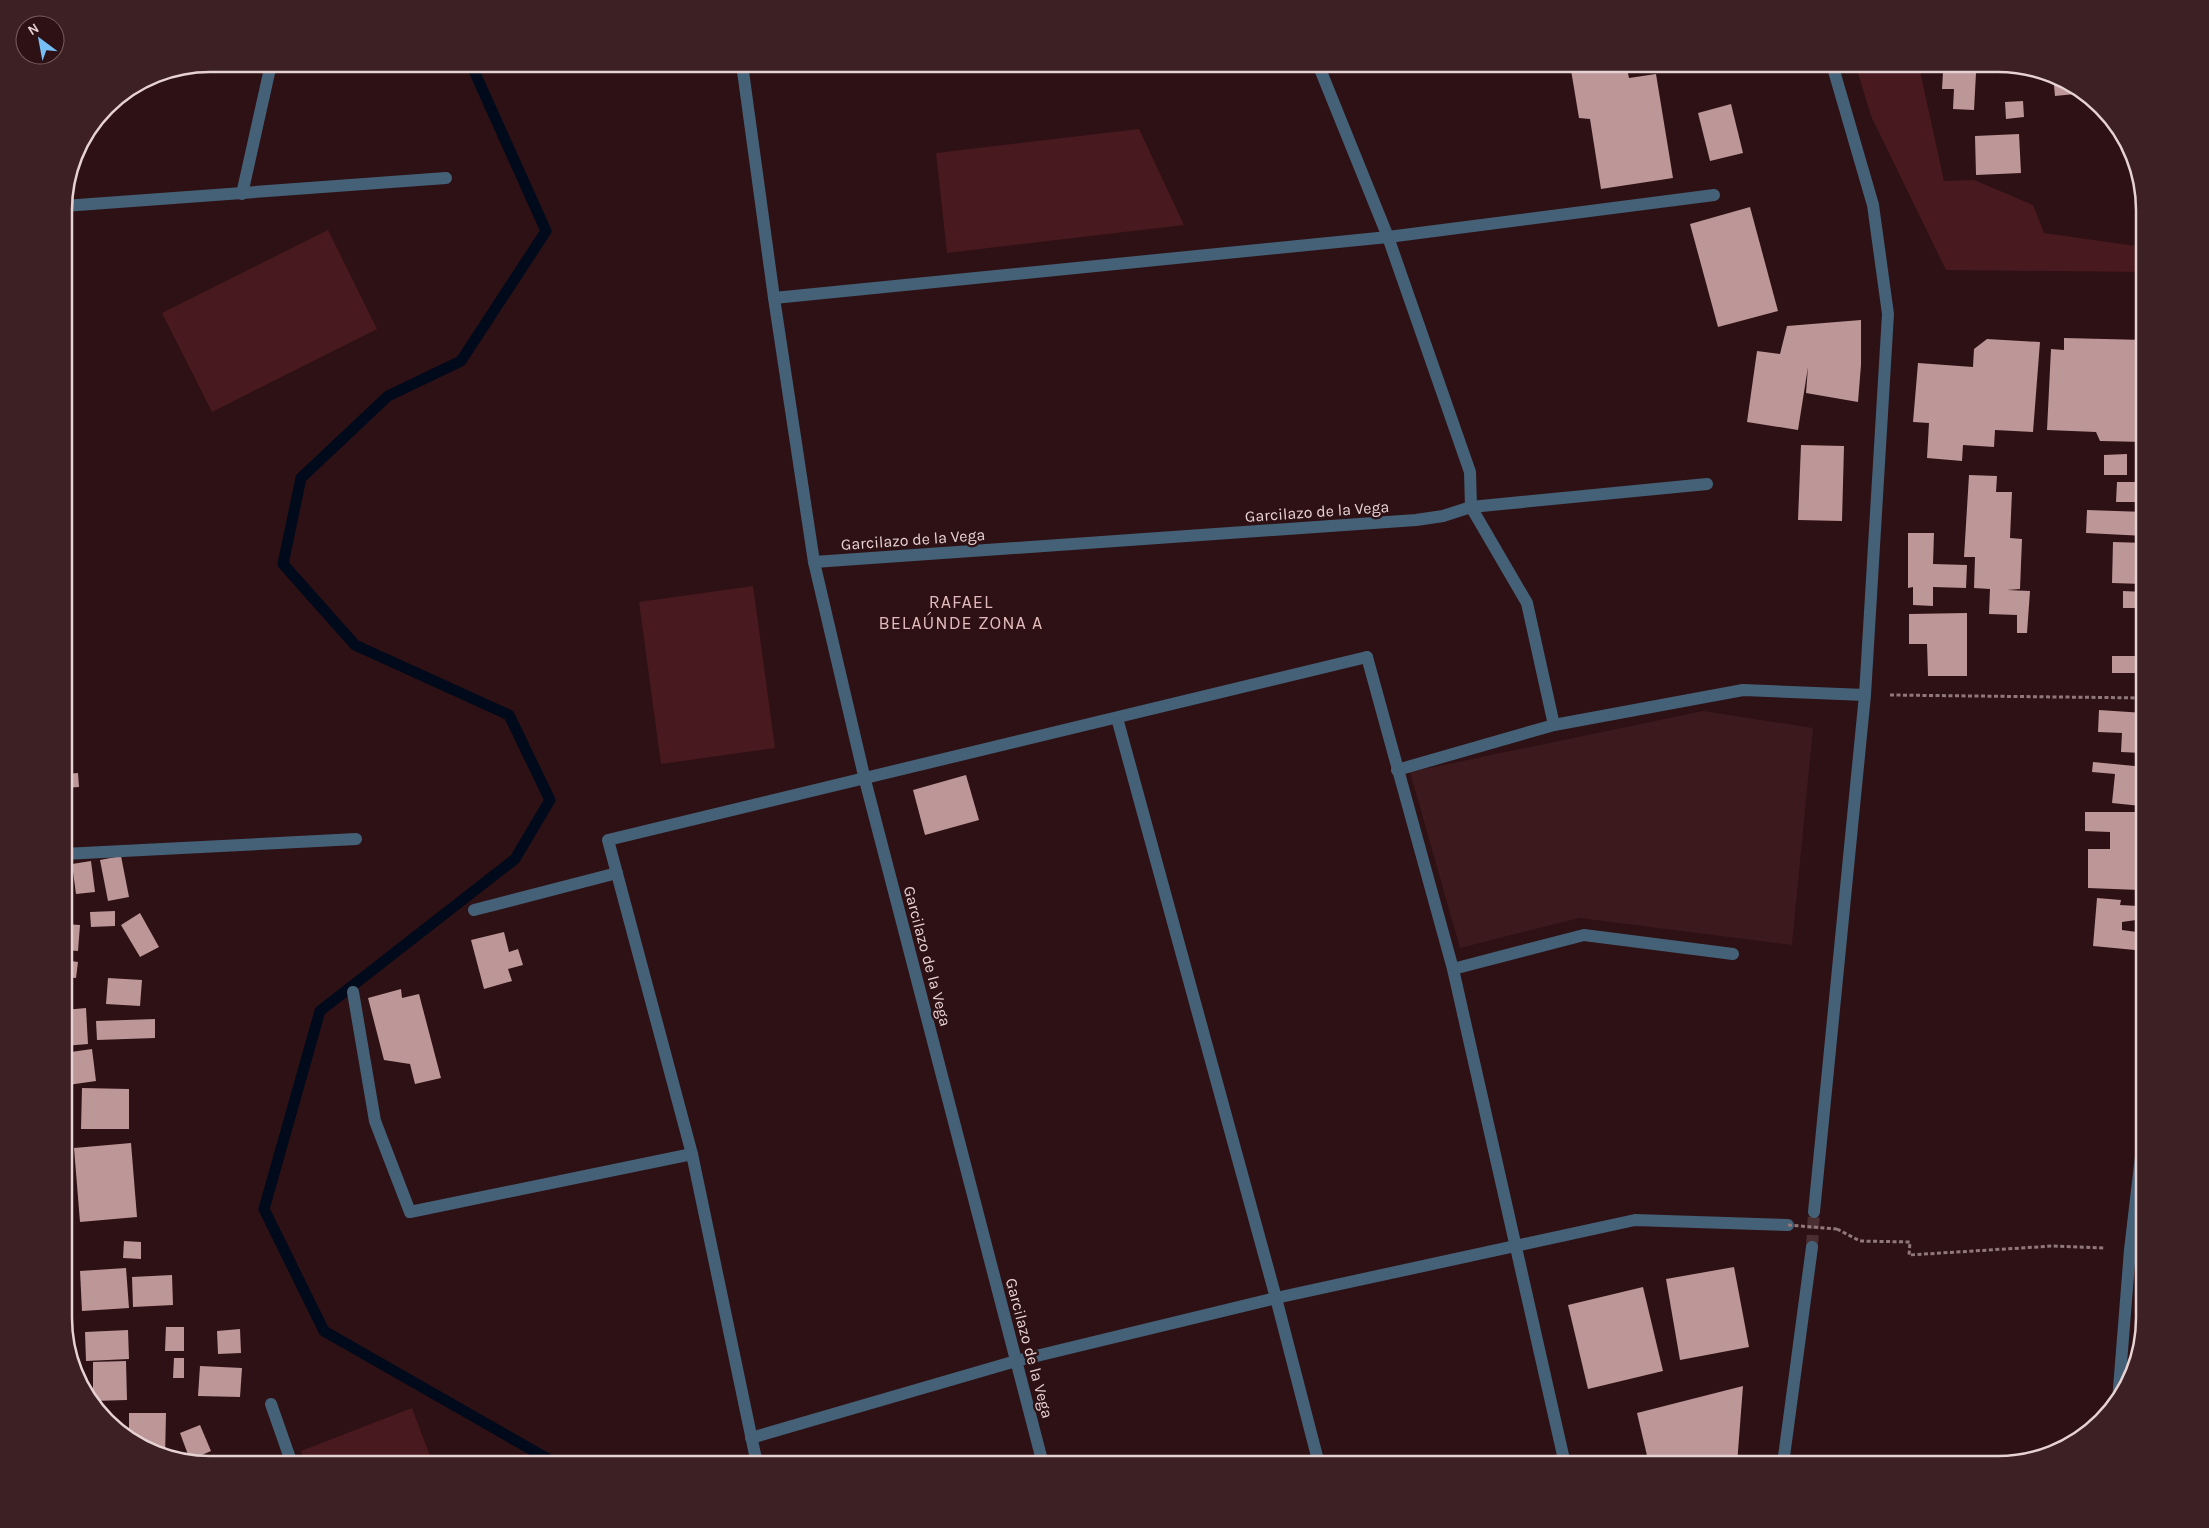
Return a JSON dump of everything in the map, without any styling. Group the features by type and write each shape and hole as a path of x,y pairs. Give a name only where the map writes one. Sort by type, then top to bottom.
{"street":[{"path":"1321,72 1388,237 1470,472 1471,507 1528,603 1554,725"},
{"path":"1814,1212 1865,694 1888,314 1872,205 1834,72"},
{"path":"242,194 268,73"},
{"path":"743,73 774,298 814,562"},
{"path":"73,205 446,178"},
{"path":"774,298 1388,237 1714,195"},
{"name":"Garcilazo de la Vega","path":"1041,1456 865,780 814,562 1416,520 1443,516 1471,507 1707,484"},
{"path":"755,1456 692,1154 608,840 865,780 1367,657 1453,969 1563,1456"},
{"path":"1397,770 1554,725 1743,690 1865,694"},
{"path":"1117,718 1276,1298 1317,1456"},
{"path":"73,854 356,839"},
{"path":"474,910 616,873"},
{"path":"1453,969 1584,935 1734,954"},
{"path":"354,992 375,1121 410,1212 692,1154"},
{"path":"2119,1382 2136,1199"},
{"path":"750,1438 1016,1361 1276,1298 1635,1220 1788,1226"},
{"path":"1784,1456 1812,1247"},
{"path":"2130,1250 2136,1250"},
{"path":"271,1404 289,1456"}],"path":[{"path":"1865,694 2136,698"},
{"path":"1788,1226 1837,1229 1860,1242 1910,1242 1909,1255 2053,1246 2130,1250"}],"shaded area":[{"path":"1920,72 1944,181 1974,180 2033,205 2044,233 2136,246 2136,272 1946,270 1871,116 1858,73"},
{"path":"1139,129 1184,225 947,253 936,153"},
{"path":"328,230 377,329 212,412 162,313"},
{"path":"753,586 775,748 661,764 639,602"},
{"path":"1703,711 1813,728 1792,945 1579,918 1460,948 1410,772"},
{"path":"412,1408 430,1456 303,1456 301,1451"}],"building":[{"path":"1571,72 1628,72 1629,78 1656,74 1673,178 1601,189 1590,119 1579,118"},
{"path":"1943,72 1976,73 1974,110 1953,109 1954,89 1942,89"},
{"path":"2054,85 2072,94 2055,96"},
{"path":"2023,101 2024,117 2006,119 2005,102"},
{"path":"1731,104 1743,153 1710,161 1698,113"},
{"path":"2019,134 2021,173 1976,175 1975,136"},
{"path":"1750,207 1778,311 1718,327 1690,224"},
{"path":"1861,320 1861,365 1858,402 1806,393 1808,367 1798,430 1747,422 1757,351 1780,354 1787,326"},
{"path":"2064,338 2136,340 2136,442 2100,441 2096,432 2047,430 2051,349 2064,350"},
{"path":"1987,339 2040,342 2033,432 1995,430 1994,447 1963,445 1962,461 1927,458 1929,423 1913,422 1918,363 1973,367 1974,349"},
{"path":"1801,445 1844,446 1842,521 1798,520"},
{"path":"2127,454 2127,475 2104,475 2104,455"},
{"path":"1969,475 1997,476 1996,492 2012,492 2010,538 2022,539 2020,589 2007,590 2030,591 2027,633 2017,633 2017,615 1989,614 1990,589 1974,588 1975,557 1964,557"},
{"path":"2117,482 2136,482 2136,502 2116,502"},
{"path":"2087,510 2136,512 2136,536 2086,533"},
{"path":"1908,533 1934,533 1933,564 1967,565 1966,588 1933,587 1933,606 1913,605 1913,587 1908,588"},
{"path":"2113,542 2136,543 2136,584 2112,583"},
{"path":"2123,591 2136,592 2136,608 2123,608"},
{"path":"1967,613 1967,676 1928,676 1927,644 1909,644 1909,614"},
{"path":"2112,656 2136,656 2136,673 2112,673"},
{"path":"2099,710 2136,712 2136,753 2121,752 2122,733 2098,732"},
{"path":"2093,762 2136,766 2136,805 2112,803 2115,774 2092,772"},
{"path":"73,773 78,773 79,787 73,787"},
{"path":"966,775 979,820 925,835 913,790"},
{"path":"2085,812 2136,812 2136,890 2088,888 2088,849 2110,849 2110,832 2085,831"},
{"path":"121,856 129,897 108,901 100,860"},
{"path":"91,861 95,892 76,894 73,864"},
{"path":"2097,898 2121,900 2120,905 2136,906 2136,920 2122,922 2122,930 2136,932 2135,950 2093,946"},
{"path":"115,911 115,926 91,927 90,912"},
{"path":"140,913 159,947 140,957 121,925"},
{"path":"73,925 80,925 78,951 73,951"},
{"path":"504,932 509,952 518,949 523,965 508,969 512,981 484,989 471,940"},
{"path":"73,961 78,962 76,978 73,978"},
{"path":"108,978 142,980 140,1006 106,1004"},
{"path":"401,989 402,998 419,994 441,1078 415,1084 410,1064 384,1060 368,998"},
{"path":"86,1008 88,1044 73,1045 73,1009"},
{"path":"155,1019 155,1038 97,1040 96,1021"},
{"path":"92,1049 96,1081 73,1084 73,1052"},
{"path":"82,1088 129,1089 129,1129 81,1129"},
{"path":"131,1143 137,1217 80,1222 74,1148"},
{"path":"124,1241 141,1242 141,1259 123,1258"},
{"path":"1734,1267 1749,1347 1680,1360 1666,1279"},
{"path":"126,1268 129,1308 82,1311 80,1271"},
{"path":"172,1275 173,1305 133,1307 132,1277"},
{"path":"1643,1287 1663,1371 1588,1389 1568,1305"},
{"path":"166,1327 184,1327 184,1351 165,1351"},
{"path":"240,1329 241,1353 218,1354 217,1331"},
{"path":"128,1330 129,1359 86,1361 85,1332"},
{"path":"174,1358 184,1358 184,1378 173,1378"},
{"path":"126,1361 127,1400 101,1401 93,1389 93,1362"},
{"path":"200,1366 242,1368 240,1397 198,1396"},
{"path":"1743,1386 1738,1456 1647,1456 1637,1413"},
{"path":"129,1413 166,1413 165,1448 150,1441 129,1428"},
{"path":"200,1425 211,1451 202,1455 187,1453 180,1433"}],"waterway":[{"path":"475,73 546,231 461,361 388,396 301,478 283,564 355,645 509,715 550,800 515,859 320,1011 264,1209 324,1331 543,1456"}],"tunnel":[{"path":"1812,1247 1814,1212"}],"district":[{"name":"RAFAEL BELAÚNDE ZONA A","path":"961,612"}]}
